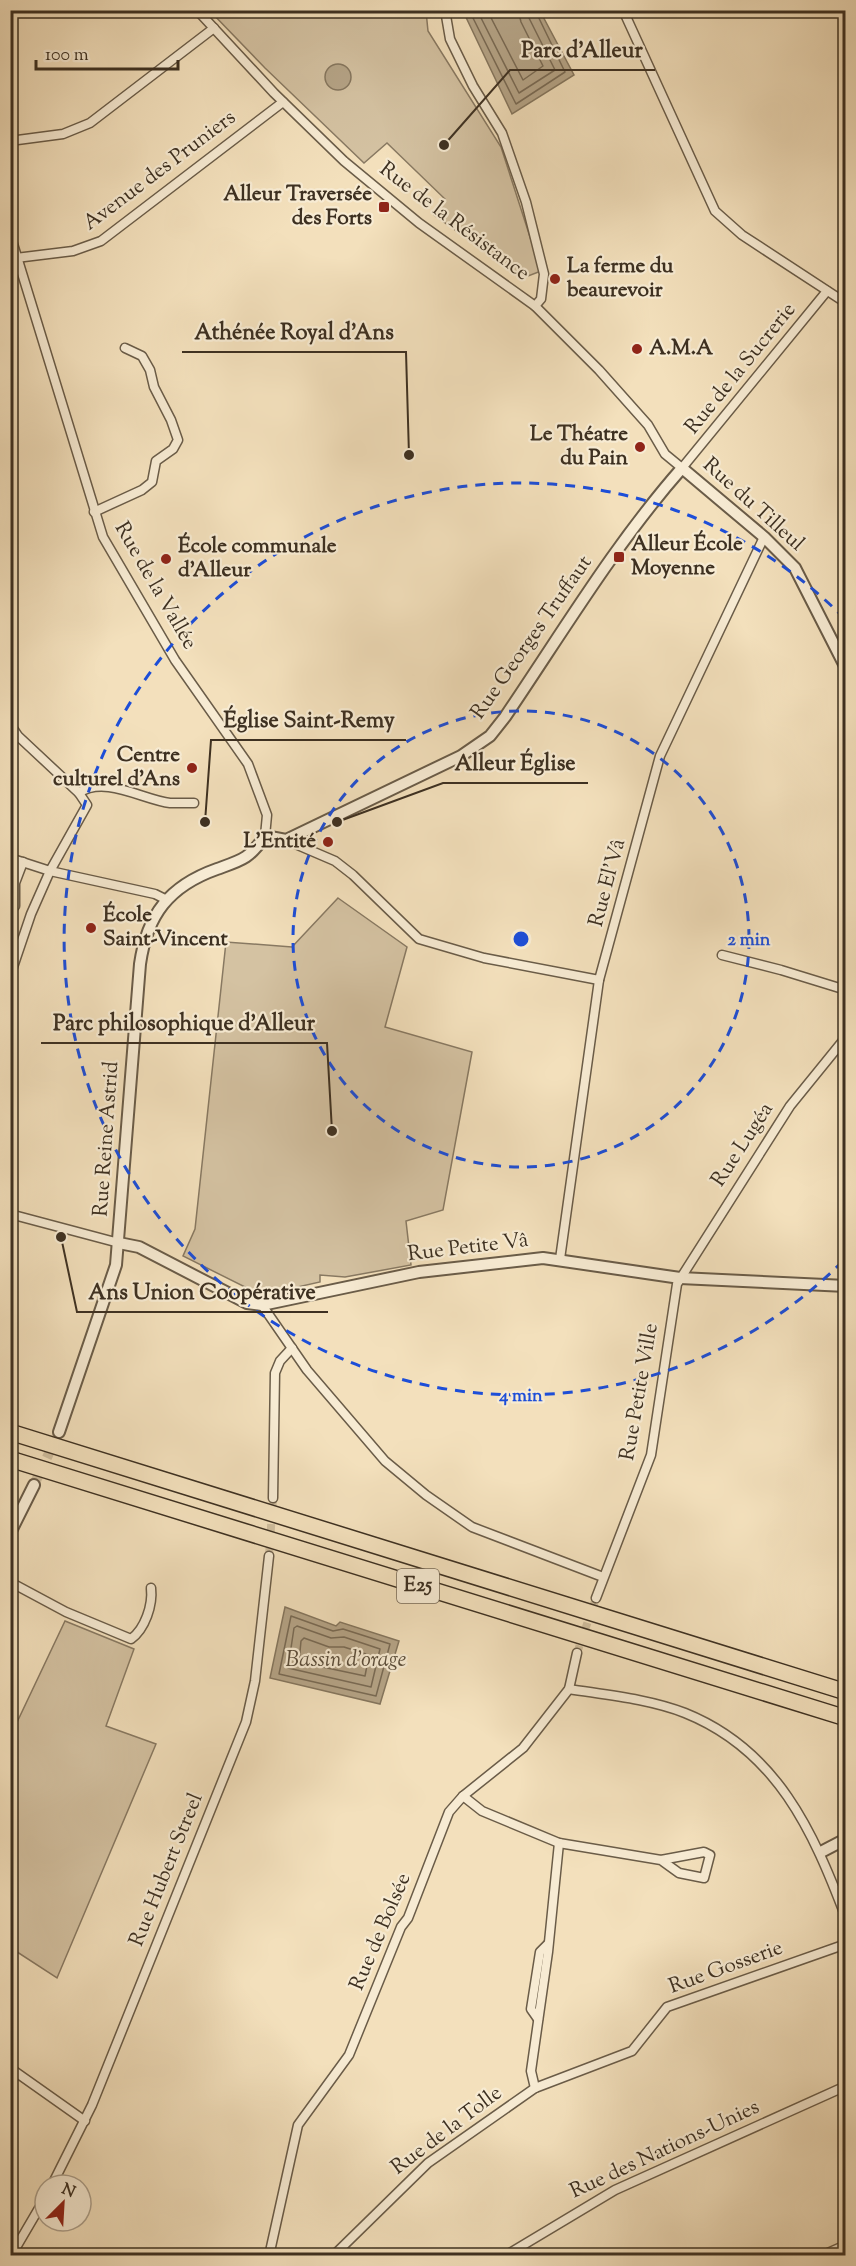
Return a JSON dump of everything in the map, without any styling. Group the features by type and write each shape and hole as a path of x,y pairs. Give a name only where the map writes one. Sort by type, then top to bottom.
{"highway":[{"name":"E25","path":"10,1432 846,1692"},
{"name":"E25","path":"10,1459 846,1718"}],"street":[{"name":"Rue de la Résistance","path":"197,10 283,102 344,161 419,223 535,306 599,370 648,425 665,454 682,468"},
{"path":"446,10 450,39 473,86 502,133 526,202 544,274 541,299 535,306"},
{"path":"623,10 715,211 742,235 846,303"},
{"path":"10,141 74,132 90,123 214,28"},
{"name":"Avenue des Pruniers","path":"16,258 83,249 101,241 283,102"},
{"name":"Rue de la Vallée","path":"10,234 54,371 103,537 176,660 248,764 267,815 266,836"},
{"name":"Rue de la Sucrerie","path":"682,468 827,291"},
{"path":"94,512 142,490 152,482 156,461 173,449 178,440 171,420 154,387 150,370 142,356 125,348"},
{"name":"Rue du Tilleul","path":"682,468 764,537 795,568 846,668"},
{"name":"Rue Georges Truffaut","path":"286,840 461,756 490,736 622,542 682,468"},
{"name":"Rue El'Vâ","path":"560,1259 600,980 660,756 764,537"},
{"path":"10,724 18,736 84,798 86,810 50,871 31,914 10,976"},
{"path":"79,793 85,789 100,787 171,803 194,802"},
{"path":"266,836 286,840 336,861 419,939 484,958 600,980"},
{"name":"Rue Reine Astrid","path":"59,1432 116,1265 140,964 149,924 165,899 194,879 237,863 253,854 266,836"},
{"path":"10,858 50,871 136,889 165,899"},
{"path":"23,862 15,883 13,907 31,914"},
{"path":"722,955 781,969 846,990"},
{"name":"Rue Lugéa","path":"680,1278 790,1106 846,1037"},
{"path":"10,1214 139,1247 247,1303 262,1305 307,1370 385,1461 426,1496 472,1527 603,1577"},
{"name":"Rue Petite Vâ","path":"262,1305 419,1272 518,1259 560,1259 680,1278 846,1286"},
{"name":"Rue Petite Ville","path":"596,1598 651,1455 672,1314 680,1278"},
{"path":"273,1498 275,1373 280,1361 292,1348"},
{"path":"10,1533 34,1485"},
{"name":"Rue Hubert Streel","path":"58,2173 85,2121 246,1722 255,1681 269,1556"},
{"path":"10,1582 66,1612 131,1639 138,1634 145,1620 152,1598 151,1588"},
{"name":"Rue de Bolsée","path":"269,2256 298,2125 349,2055 401,1927 412,1910 449,1812 463,1796 523,1748 569,1689 577,1653"},
{"path":"569,1689 672,1709 729,1736 768,1770 820,1852 846,1918"},
{"path":"463,1796 482,1811 558,1843 660,1860 704,1852 710,1856 704,1878 679,1873 660,1860"},
{"path":"820,1852 846,1839"},
{"name":"Rue de la Tolle","path":"333,2256 416,2172 535,2088 531,2071 549,1944 558,1843"},
{"name":"Rue Gosserie","path":"535,2088 632,2050 668,2007 846,1944"},
{"path":"10,2068 85,2121"},
{"name":"Rue des Nations-Unies","path":"505,2256 615,2190 846,2086"},
{"path":"11,2256 33,2218"},
{"path":"821,2256 846,2245"}],"shaded area":[{"path":"210,11 426,11 428,31 501,147 541,271 523,278 434,215 445,199 387,143 364,163 265,68"},
{"path":"338,898 407,947 385,1027 472,1052 443,1210 406,1221 411,1265 345,1277 320,1275 320,1282 271,1293 255,1292 183,1256 195,1229 226,942 292,947"},
{"path":"65,1621 134,1649 106,1726 156,1744 57,1978 11,1948 11,1735"}],"water":[{"path":"463,11 540,11 574,75 512,114"},
{"path":"338,64 347,68 351,77 347,86 338,90 329,86 325,77 329,68"},
{"name":"Bassin d'orage","path":"285,1607 336,1626 340,1622 399,1641 380,1704 270,1678"}],"tunnel":[{"path":"34,1485 59,1432"},
{"path":"269,1556 273,1498"},
{"path":"577,1653 596,1598"}],"place":[{"name":"Parc d'Alleur","path":"444,145"},
{"name":"Alleur Traversée des Forts","path":"384,207"},
{"name":"La ferme du beaurevoir","path":"555,279"},
{"name":"A.M.A","path":"637,349"},
{"name":"Le Théatre du Pain","path":"640,447"},
{"name":"Athénée Royal d’Ans","path":"409,455"},
{"name":"Alleur École Moyenne","path":"619,557"},
{"name":"École communale d'Alleur","path":"166,559"},
{"name":"Centre culturel d'Ans","path":"192,768"},
{"name":"Église Saint-Remy","path":"205,822"},
{"name":"Alleur Église","path":"337,822"},
{"name":"L'Entité","path":"328,842"},
{"name":"École Saint-Vincent","path":"91,928"},
{"name":"Parc philosophique d'Alleur","path":"332,1131"},
{"name":"Ans Union Coopérative","path":"61,1237"}]}
